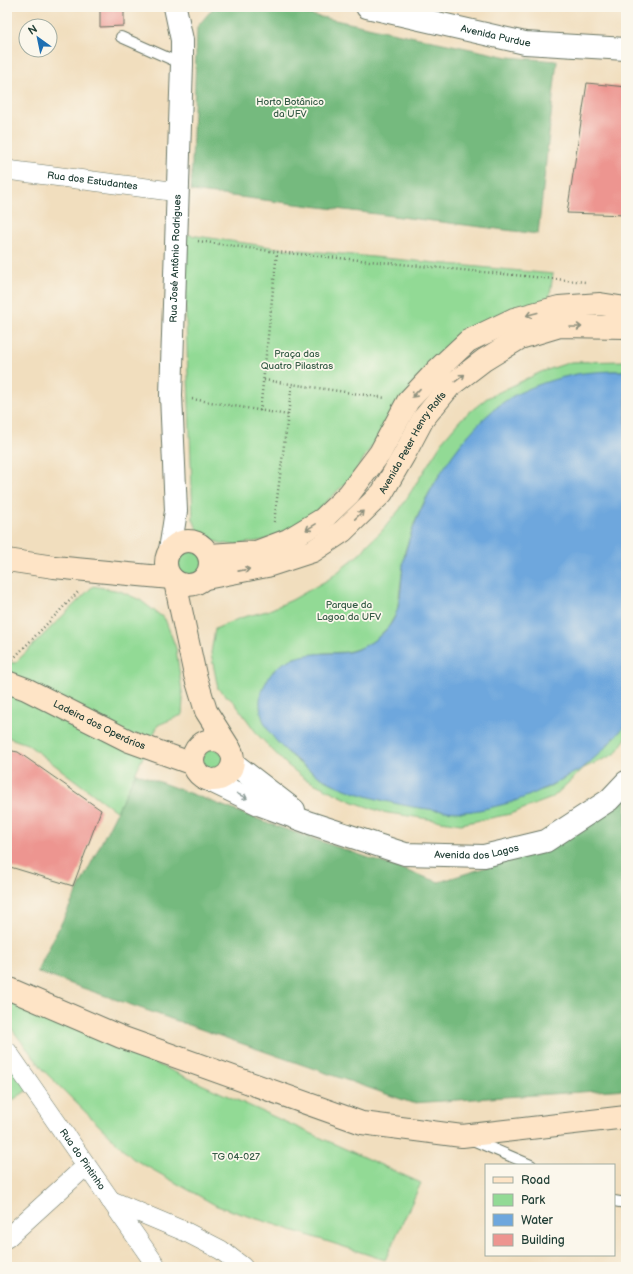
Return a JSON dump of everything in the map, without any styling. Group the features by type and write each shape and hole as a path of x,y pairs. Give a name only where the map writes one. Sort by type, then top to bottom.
{"main road":[{"path":"232,756 206,711 195,675 185,631 182,568 210,567 209,555 256,552 288,540 323,519 349,494 380,453 408,401 438,369 468,341 514,319 559,307 600,304 626,308"},
{"name":"Avenida Peter Henry Rolfs","path":"7,560 100,571 268,566 313,551 343,531 382,493 423,419 450,386 484,360 520,338 560,326 626,327"},
{"name":"Ladeira dos Operários","path":"7,682 26,689 129,741 200,772"},
{"path":"204,742 206,711"},
{"path":"216,740 227,745 232,756 228,774 224,777 213,780 200,772 193,757 195,751 204,742 216,740"},
{"path":"7,988 121,1037 362,1123 462,1136 626,1117"}],"street":[{"name":"Rua José Antônio Rodrigues","path":"174,7 182,40 182,64 175,237 171,395 176,511 182,568"},
{"name":"Avenida Purdue","path":"367,7 525,43 626,49"},
{"name":"Rua dos Estudantes","path":"7,170 178,192"},
{"name":"Avenida dos Lagos","path":"232,756 310,823"},
{"name":"Avenida dos Lagos","path":"200,772 261,805 310,823 405,854 484,856 546,842 609,800 626,782"},
{"name":"Rua do Pintinho","path":"7,1051 157,1267"},
{"path":"7,1238 86,1166"},
{"path":"110,1200 186,1232 221,1250 243,1267"}],"lane":[{"path":"121,37 182,64"},
{"path":"462,1136 529,1164"},
{"path":"615,1201 626,1203"}],"path":[{"path":"175,237 277,252 586,282"},
{"path":"260,411 277,252"},
{"path":"264,380 408,401"},
{"path":"270,547 292,384"},
{"path":"171,395 288,415"},
{"path":"7,665 86,583 100,571"}],"green space":[{"name":"Horto Botânico da UFV","path":"214,7 274,7 508,57 557,61 538,234 191,191 197,27"},
{"name":"Praça das Quatro Pilastras","path":"183,234 278,248 553,274 549,301 502,314 388,422 350,479 306,521 265,540 233,545 220,543 206,538 197,529 193,519"},
{"name":"Parque da Lagoa da UFV","path":"626,361 626,371 612,371 537,386 513,396 496,408 483,420 467,437 438,477 414,524 405,551 397,612 389,626 375,640 361,648 347,652 324,653 293,658 284,663 273,671 262,714 267,728 279,743 299,763 325,780 352,791 381,800 436,810 464,812 545,789 587,765 626,725 626,738 615,754 584,768 552,798 510,814 461,824 382,812 351,801 305,779 286,764 258,735 234,702 218,689 211,653 215,629 240,618 267,611 292,600 329,579 362,552 400,509 444,439 461,419 487,398 541,372 571,362"},
{"path":"185,544 194,546 201,550 205,556 206,563 205,570 201,576 195,580 186,582 169,567 169,561 179,546"},
{"path":"93,586 120,591 140,600 165,619 176,648 183,699 182,715 158,725 117,812 27,744 7,737 7,662 15,663"},
{"path":"213,749 221,752 224,760 221,768 213,771 205,768 202,760 205,752"},
{"path":"136,773 276,826 439,882 548,848 626,780 626,1089 412,1103 37,972"},
{"name":"TG 04-027","path":"7,1000 68,1024 421,1183 385,1260 217,1206 132,1158 46,1073 7,1023"},
{"path":"7,1058 29,1089 7,1104"}],"water":[{"path":"626,371 626,725 599,754 579,770 521,799 472,811 450,812 390,802 335,785 302,765 277,742 263,720 260,700 262,691 269,677 275,670 288,660 304,655 349,652 372,642 386,630 395,617 398,608 406,550 413,529 433,485 462,443 478,424 495,408 513,396 547,382 590,372"}],"building":[{"path":"100,7 143,7 143,9 124,9 124,26 100,27"},
{"path":"587,83 626,87 626,215 567,213"},
{"path":"7,750 18,752 101,810 73,886 7,866"}]}
